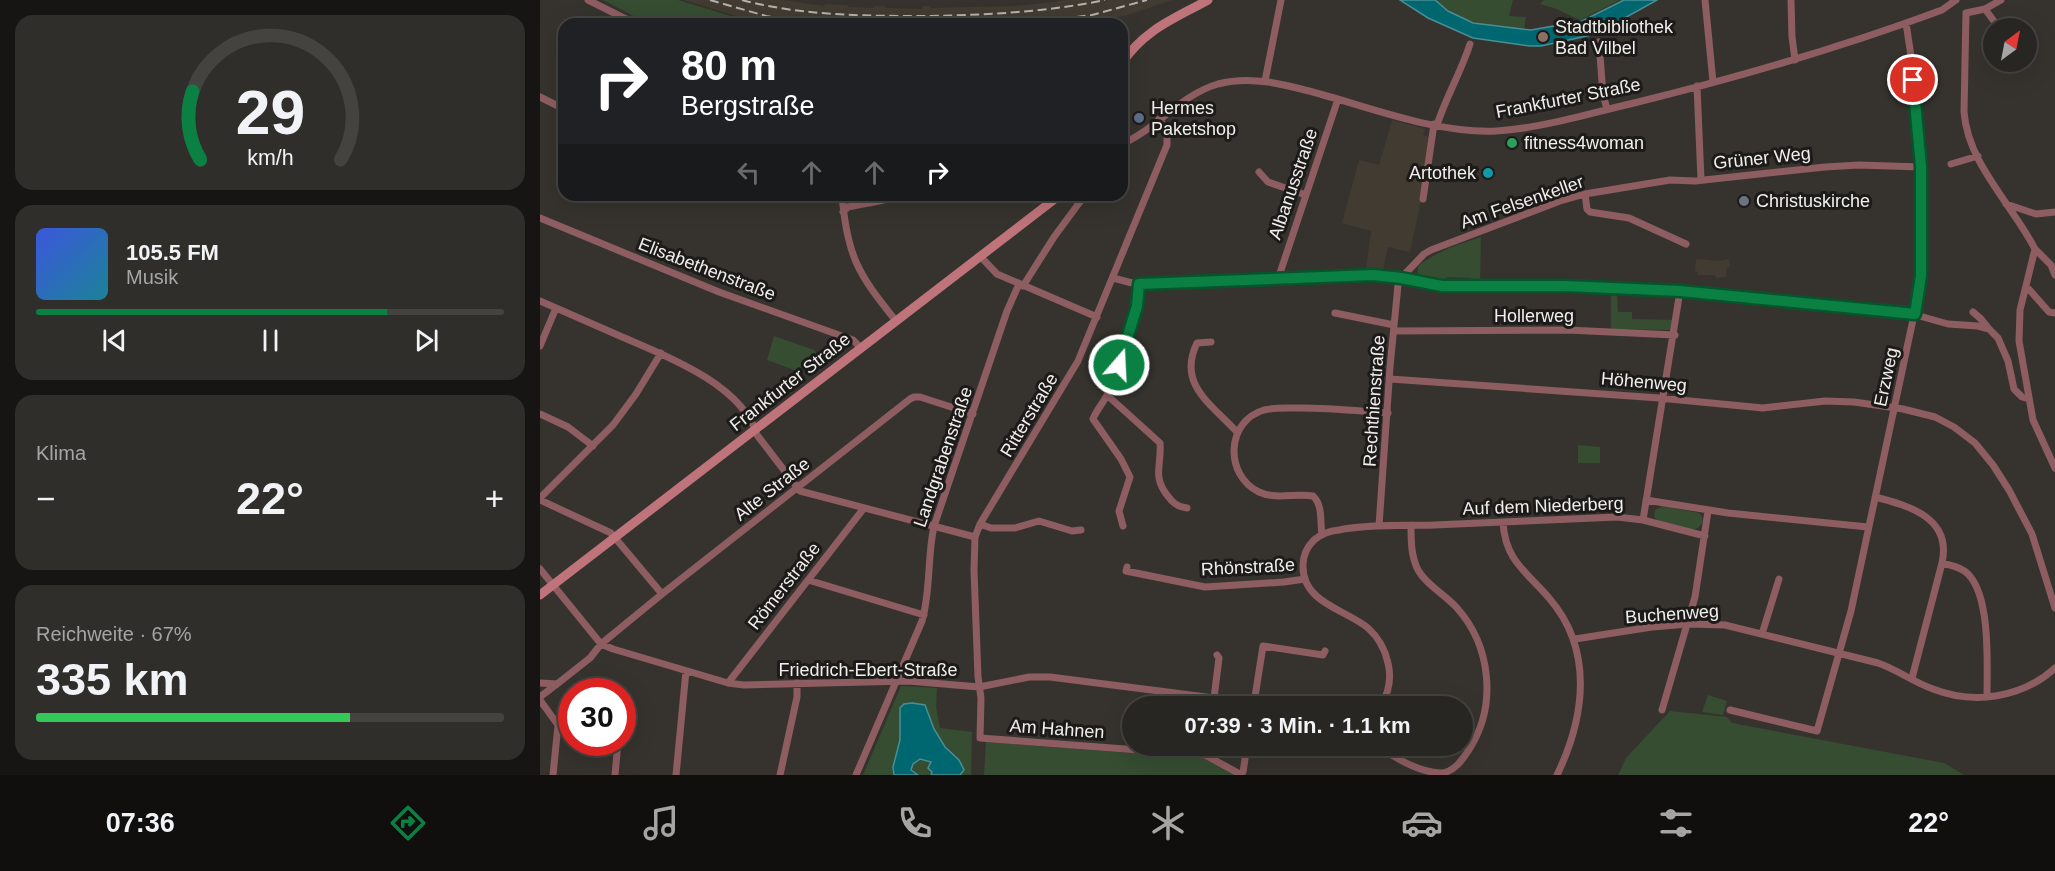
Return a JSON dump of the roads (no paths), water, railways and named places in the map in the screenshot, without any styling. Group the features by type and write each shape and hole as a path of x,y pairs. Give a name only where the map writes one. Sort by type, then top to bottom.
{"main road":[{"path":"1128,54 1150,32 1208,0"},
{"name":"Frankfurter Straße","path":"540,595 1052,201"}],"street":[{"path":"588,0 624,18"},
{"path":"1265,81 1281,0"},
{"path":"1705,0 1713,82"},
{"path":"1791,0 1795,60"},
{"path":"1956,0 1966,13 1965,121 1967,134 2006,204 2035,249 2051,265 2055,275"},
{"name":"Frankfurter Straße","path":"1128,141 1206,88 1237,81 1265,81 1435,125 1498,131 1530,126 1607,109 1795,60 1942,10 1956,0"},
{"path":"1966,13 1985,9 2001,0"},
{"path":"1985,9 1992,18"},
{"name":"Erzweg","path":"1731,711 1817,730 1840,654 1895,408 1921,276 1921,167 1911,56 1904,23"},
{"path":"1599,42 1607,109"},
{"path":"1423,199 1435,125 1463,65 1470,44"},
{"name":"Grüner Weg","path":"1697,86 1701,180 1825,167 1859,165 1921,167"},
{"path":"540,97 558,107"},
{"name":"Albanusstraße","path":"1278,279 1338,99"},
{"name":"Ritterstraße","path":"980,738 975,537 980,524 1074,370 1167,145 1167,131 1159,119"},
{"path":"1951,164 1978,156"},
{"path":"1259,172 1268,182 1306,195"},
{"name":"Am Felsenkeller","path":"1401,278 1431,250 1585,194 1670,180 1701,180"},
{"path":"1585,194 1587,209 1590,212 1629,218 1686,244"},
{"path":"842,201 847,236 855,263 869,287 896,321"},
{"path":"864,201 869,203"},
{"path":"843,212 848,207 878,201"},
{"name":"Landgrabenstraße","path":"856,775 924,615 930,545 934,526 1007,311 1021,285 1081,201"},
{"path":"2006,204 2036,214 2055,212"},
{"name":"Elisabethenstraße","path":"540,218 711,288 854,340 861,348"},
{"path":"2035,249 2018,326 2020,351 2035,426 2055,468"},
{"path":"980,256 995,273 1097,317"},
{"path":"1113,278 1139,284 1373,275 1458,287 1565,286 1680,291 1915,314 1948,324 1989,329"},
{"name":"Rechthienstraße","path":"1379,526 1394,328 1398,285 1401,278"},
{"path":"1123,526 1119,511 1130,477 1093,417 1107,395 1129,335 1137,306 1139,284"},
{"path":"2026,286 2049,312 2055,313"},
{"path":"1643,520 1675,335 1680,291"},
{"path":"540,302 661,353 713,382 737,404 761,441 800,491 975,537"},
{"path":"540,346 556,308"},
{"path":"1973,312 1998,338 2008,361 2014,388 2022,397 2029,399"},
{"name":"Hollerweg","path":"1335,313 1394,328 1566,330 1675,335"},
{"path":"1211,342 1197,343 1190,363 1190,375 1198,390 1237,432"},
{"path":"661,353 625,410 540,499 616,537 662,594"},
{"name":"Höhenweg","path":"1390,379 1663,398 1763,408 1830,401 1854,402 1928,415 1946,422 1964,434 1980,448 2000,476 2026,521 2042,562 2055,608"},
{"path":"1107,395 1160,443 1158,481 1174,504 1186,508"},
{"name":"Alte Straße","path":"540,699 590,658 601,644 662,594 914,397 973,414"},
{"path":"1322,534 1320,507 1313,496 1273,496 1259,492 1247,484 1239,474 1234,461 1237,432 1251,417 1261,411 1273,409 1328,408 1388,413"},
{"path":"540,414 568,426 593,446"},
{"path":"1875,497 1916,510 1934,524 1942,540 1944,552 1942,563 1912,678"},
{"name":"Auf dem Niederberg","path":"1646,500 1708,511 1868,527"},
{"name":"Römerstraße","path":"728,682 864,508"},
{"path":"1662,710 1698,583 1708,511"},
{"name":"Auf dem Niederberg","path":"1379,526 1617,517 1643,520 1705,536"},
{"path":"980,524 991,528 1015,528 1038,520 1074,531 1081,530"},
{"path":"1503,522 1506,542 1512,558 1554,604 1575,639 1580,674 1579,706 1574,734 1557,775"},
{"path":"1394,756 1422,769 1451,773 1469,749 1486,704 1486,674 1479,645 1466,619 1455,605 1422,576 1416,565 1412,549 1411,525"},
{"path":"1379,526 1322,534 1309,545 1303,567 1310,589 1321,600 1366,627 1378,640 1385,652 1390,672 1386,696"},
{"path":"1942,563 1966,572 1980,600 1986,634 1987,697"},
{"name":"Rhönstraße","path":"1127,567 1126,571 1205,587 1305,579"},
{"path":"540,569 601,644"},
{"path":"1762,634 1779,579"},
{"path":"808,580 924,615"},
{"name":"Buchenweg","path":"1575,639 1652,627 1688,624 1730,625 1878,663 1928,687 1966,697 1987,697 2010,693 2024,688 2055,668"},
{"name":"Friedrich-Ebert-Straße","path":"601,644 686,671 744,685 896,682 979,687 1029,677 1050,676 1199,696"},
{"path":"1254,696 1263,646 1323,655 1325,651"},
{"path":"1214,696 1219,658 1217,655"},
{"path":"675,775 686,671"},
{"path":"780,775 797,697 797,683"},
{"path":"540,684 557,684"},
{"path":"540,699 558,725 553,775"},
{"name":"Am Hahnen","path":"980,738 1122,749"},
{"path":"615,775 617,756"},
{"name":"Am Hahnen","path":"1207,756 1240,774 1243,772 1245,756"}],"water":[{"path":"1400,0 1435,0 1448,11 1473,23 1531,30 1582,21 1624,0 1657,0 1596,34 1541,46 1530,46 1473,38 1428,18"},
{"path":"904,704 925,705 934,729 945,747 959,760 964,770 960,775 931,775 932,772 928,768 931,762 920,759 913,764 911,770 918,775 894,775 893,767 900,740 900,708"}],"railway":[{"path":"710,0 778,18"},
{"path":"742,0 811,12 928,16 1016,12 1105,0"},
{"path":"1069,18 1092,15 1147,0"}],"place":[{"name":"Stadtbibliothek Bad Vilbel","path":"1543,37"},
{"name":"Hermes Paketshop","path":"1139,118"},
{"name":"fitness4woman","path":"1512,143"},
{"name":"Artothek","path":"1488,173"},
{"name":"Christuskirche","path":"1744,201"}]}
